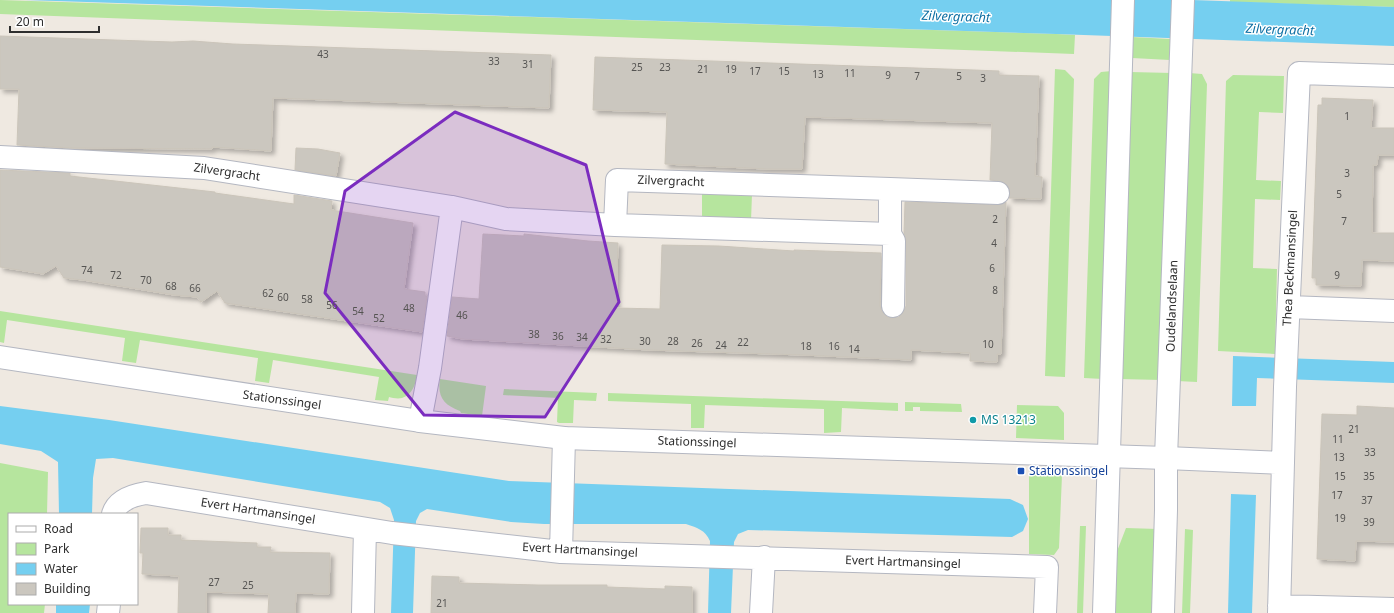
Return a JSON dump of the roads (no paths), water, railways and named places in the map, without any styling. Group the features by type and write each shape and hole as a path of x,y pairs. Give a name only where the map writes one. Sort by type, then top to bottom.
{"street":[{"path":"1104,613 1122,0"},
{"name":"Oudelandselaan","path":"1163,613 1166,458 1183,0"},
{"name":"Thea Beckmansingel","path":"1279,609 1285,387 1299,73 1394,76"},
{"name":"Zilvergracht","path":"0,158 204,168 452,207 506,219 615,225 890,234"},
{"name":"Zilvergracht","path":"615,225 617,180 890,188 998,193"},
{"path":"890,188 890,234 894,241 893,306"},
{"path":"420,421 433,345 452,207"},
{"path":"1289,307 1394,311"},
{"name":"Stationssingel","path":"0,357 420,421 564,438 1166,458"},
{"path":"561,552 564,438"},
{"path":"1166,458 1283,463"},
{"name":"Evert Hartmansingel","path":"116,509 132,496 146,493 392,533 561,552 735,556 1047,567 1045,613"},
{"path":"363,613 365,529"},
{"path":"760,613 764,557"},
{"path":"1279,609 1394,609"}],"water":[{"path":"25,0 1192,0 1394,7 1394,46 1056,34"},
{"path":"1233,356 1394,362 1394,383 1257,378 1256,406 1232,406"},
{"path":"0,406 109,420 509,481 1010,499 1023,505 1028,519 1023,531 1012,537 748,530 738,534 734,542 731,613 708,613 710,541 701,530 686,524 544,524 511,522 427,509 420,513 416,521 413,613 391,613 394,520 390,508 380,502 113,458 96,459 93,478 92,513 59,513 58,462 41,451 0,444"},
{"path":"1231,494 1256,495 1252,613 1228,613"},
{"path":"56,605 90,605 89,613 56,613"}],"place":[{"name":"MS 13213","path":"973,420"},
{"name":"Stationssingel","path":"1021,471"}]}
